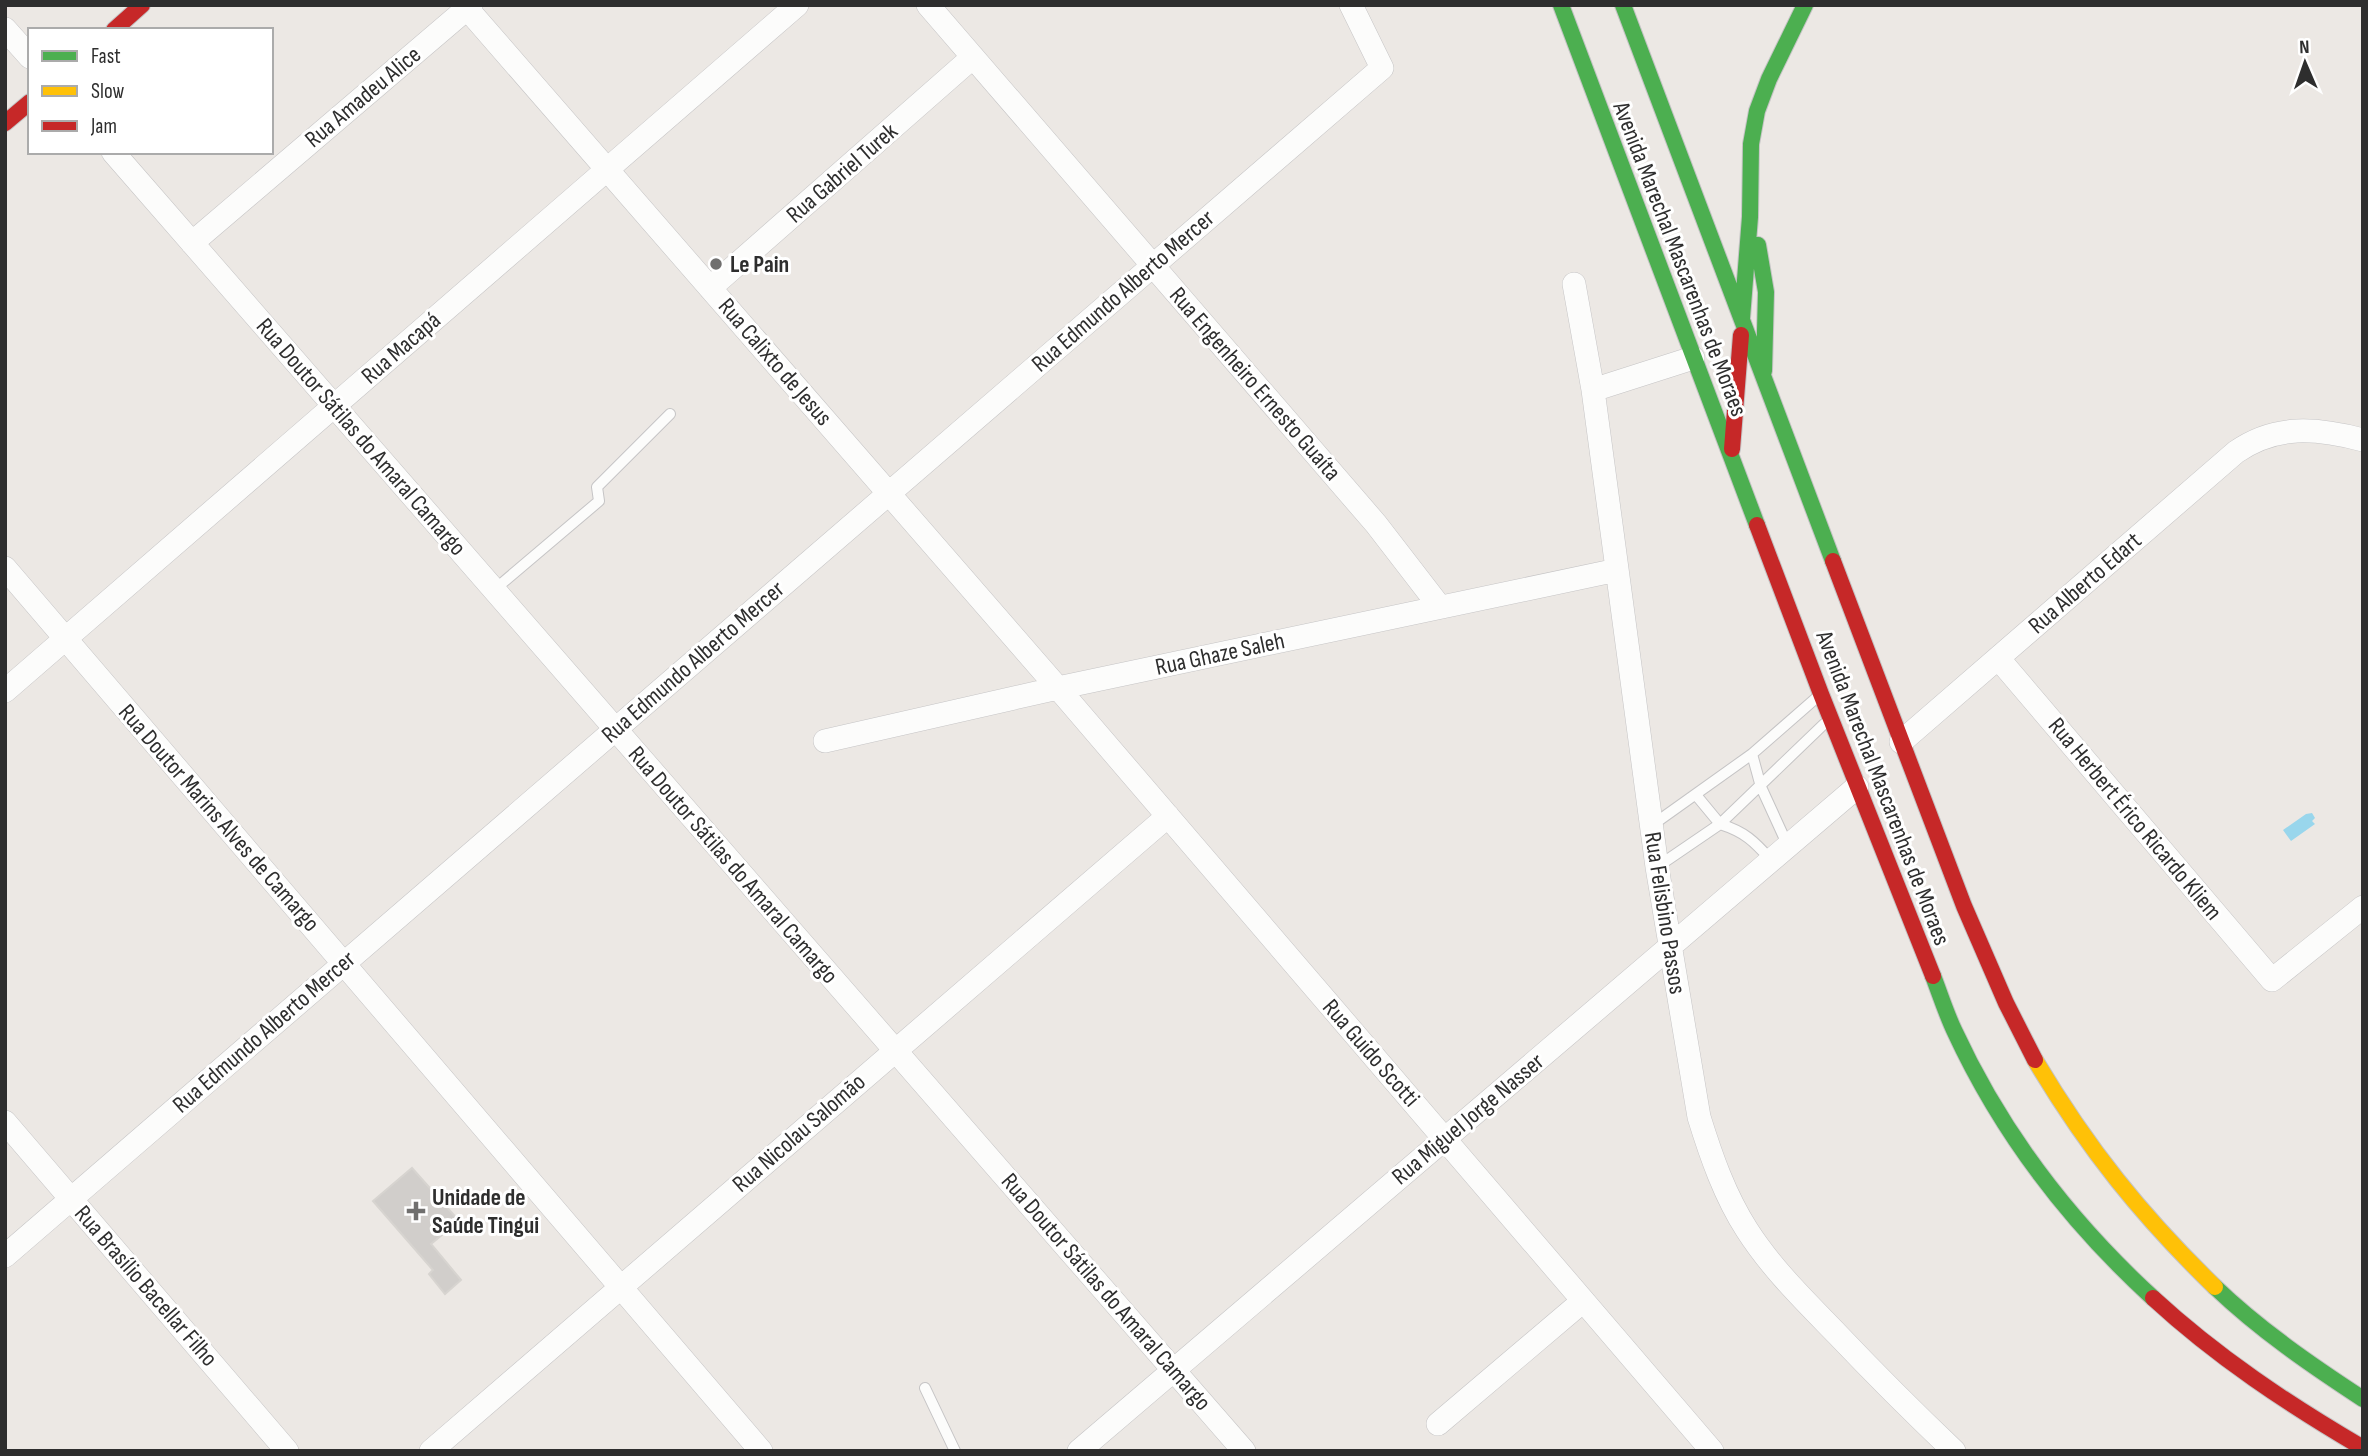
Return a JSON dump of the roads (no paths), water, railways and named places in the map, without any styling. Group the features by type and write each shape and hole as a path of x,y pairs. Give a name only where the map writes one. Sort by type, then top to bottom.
{"main road":[{"path":"116,28 142,5"},
{"name":"Avenida Marechal Mascarenhas de Moraes","path":"1560,5 1605,108 1693,358 1857,787 1954,1030 1974,1071 2040,1176 2075,1219 2154,1302 2208,1348 2264,1389 2363,1448"},
{"name":"Avenida Marechal Mascarenhas de Moraes","path":"1623,5 1891,715 1890,741 1990,969 2036,1062 2069,1116 2119,1184 2171,1242 2213,1284 2258,1323 2308,1362 2363,1399"},
{"path":"1731,459 1750,217 1751,144 1757,111 1769,79 1801,15"},
{"path":"1646,102 1655,107 1667,124"},
{"path":"5,123 28,104"},
{"path":"1750,217 1767,286 1768,312 1763,379"},
{"path":"1857,787 1868,763"},
{"path":"1947,913 1964,906"},
{"path":"1906,910 1928,913"}],"street":[{"name":"Rua Macapá","path":"5,691 797,5"},
{"name":"Rua Engenheiro Ernesto Guaíta","path":"928,5 1376,524 1440,607"},
{"name":"Rua Edmundo Alberto Mercer","path":"5,1256 1382,68 1351,5"},
{"path":"1801,15 1813,5"},
{"name":"Rua Calixto de Jesus","path":"468,6 607,170 1058,688"},
{"name":"Rua Amadeu Alice","path":"192,243 468,6"},
{"path":"5,29 28,55"},
{"name":"Rua Gabriel Turek","path":"710,288 973,57"},
{"name":"Rua Doutor Sátilas do Amaral Camargo","path":"115,154 1244,1451"},
{"name":"Rua Felisbino Passos","path":"1574,284 1593,390 1657,867 1691,1076 1699,1117 1711,1155 1745,1227 1766,1258 1795,1291 1954,1451"},
{"path":"1593,390 1693,358"},
{"name":"Rua Alberto Edart","path":"1890,741 1998,658 2235,452 2253,440 2275,433 2309,431 2363,440"},
{"name":"Rua Doutor Marins Alves de Camargo","path":"5,568 761,1451"},
{"name":"Rua Ghaze Saleh","path":"825,741 1058,688 1617,570"},
{"name":"Rua Herbert Érico Ricardo Kliem","path":"1998,658 2272,980 2363,908"},
{"name":"Rua Guido Scotti","path":"1058,688 1712,1451"},
{"name":"Rua Miguel Jorge Nasser","path":"1079,1451 1857,787"},
{"name":"Rua Nicolau Salomão","path":"431,1451 1168,816"},
{"name":"Rua Brasílio Bacellar Filho","path":"5,1122 287,1451"},
{"path":"1438,1424 1583,1301"}],"lane":[{"path":"494,590 599,501 597,487 670,414"},
{"path":"1651,826 1752,754 1821,694"},
{"path":"1657,867 1720,824 1831,719"},
{"path":"1752,754 1779,853"},
{"path":"1696,794 1720,824 1739,830 1755,842 1779,853"},
{"path":"925,1388 955,1451"}],"water":[{"path":"2312,813 2315,818 2312,821 2315,824 2291,841 2283,830 2306,814"}],"place":[{"name":"Le Pain","path":"716,264"},
{"name":"Unidade de Saúde Tingui","path":"416,1211"}]}
